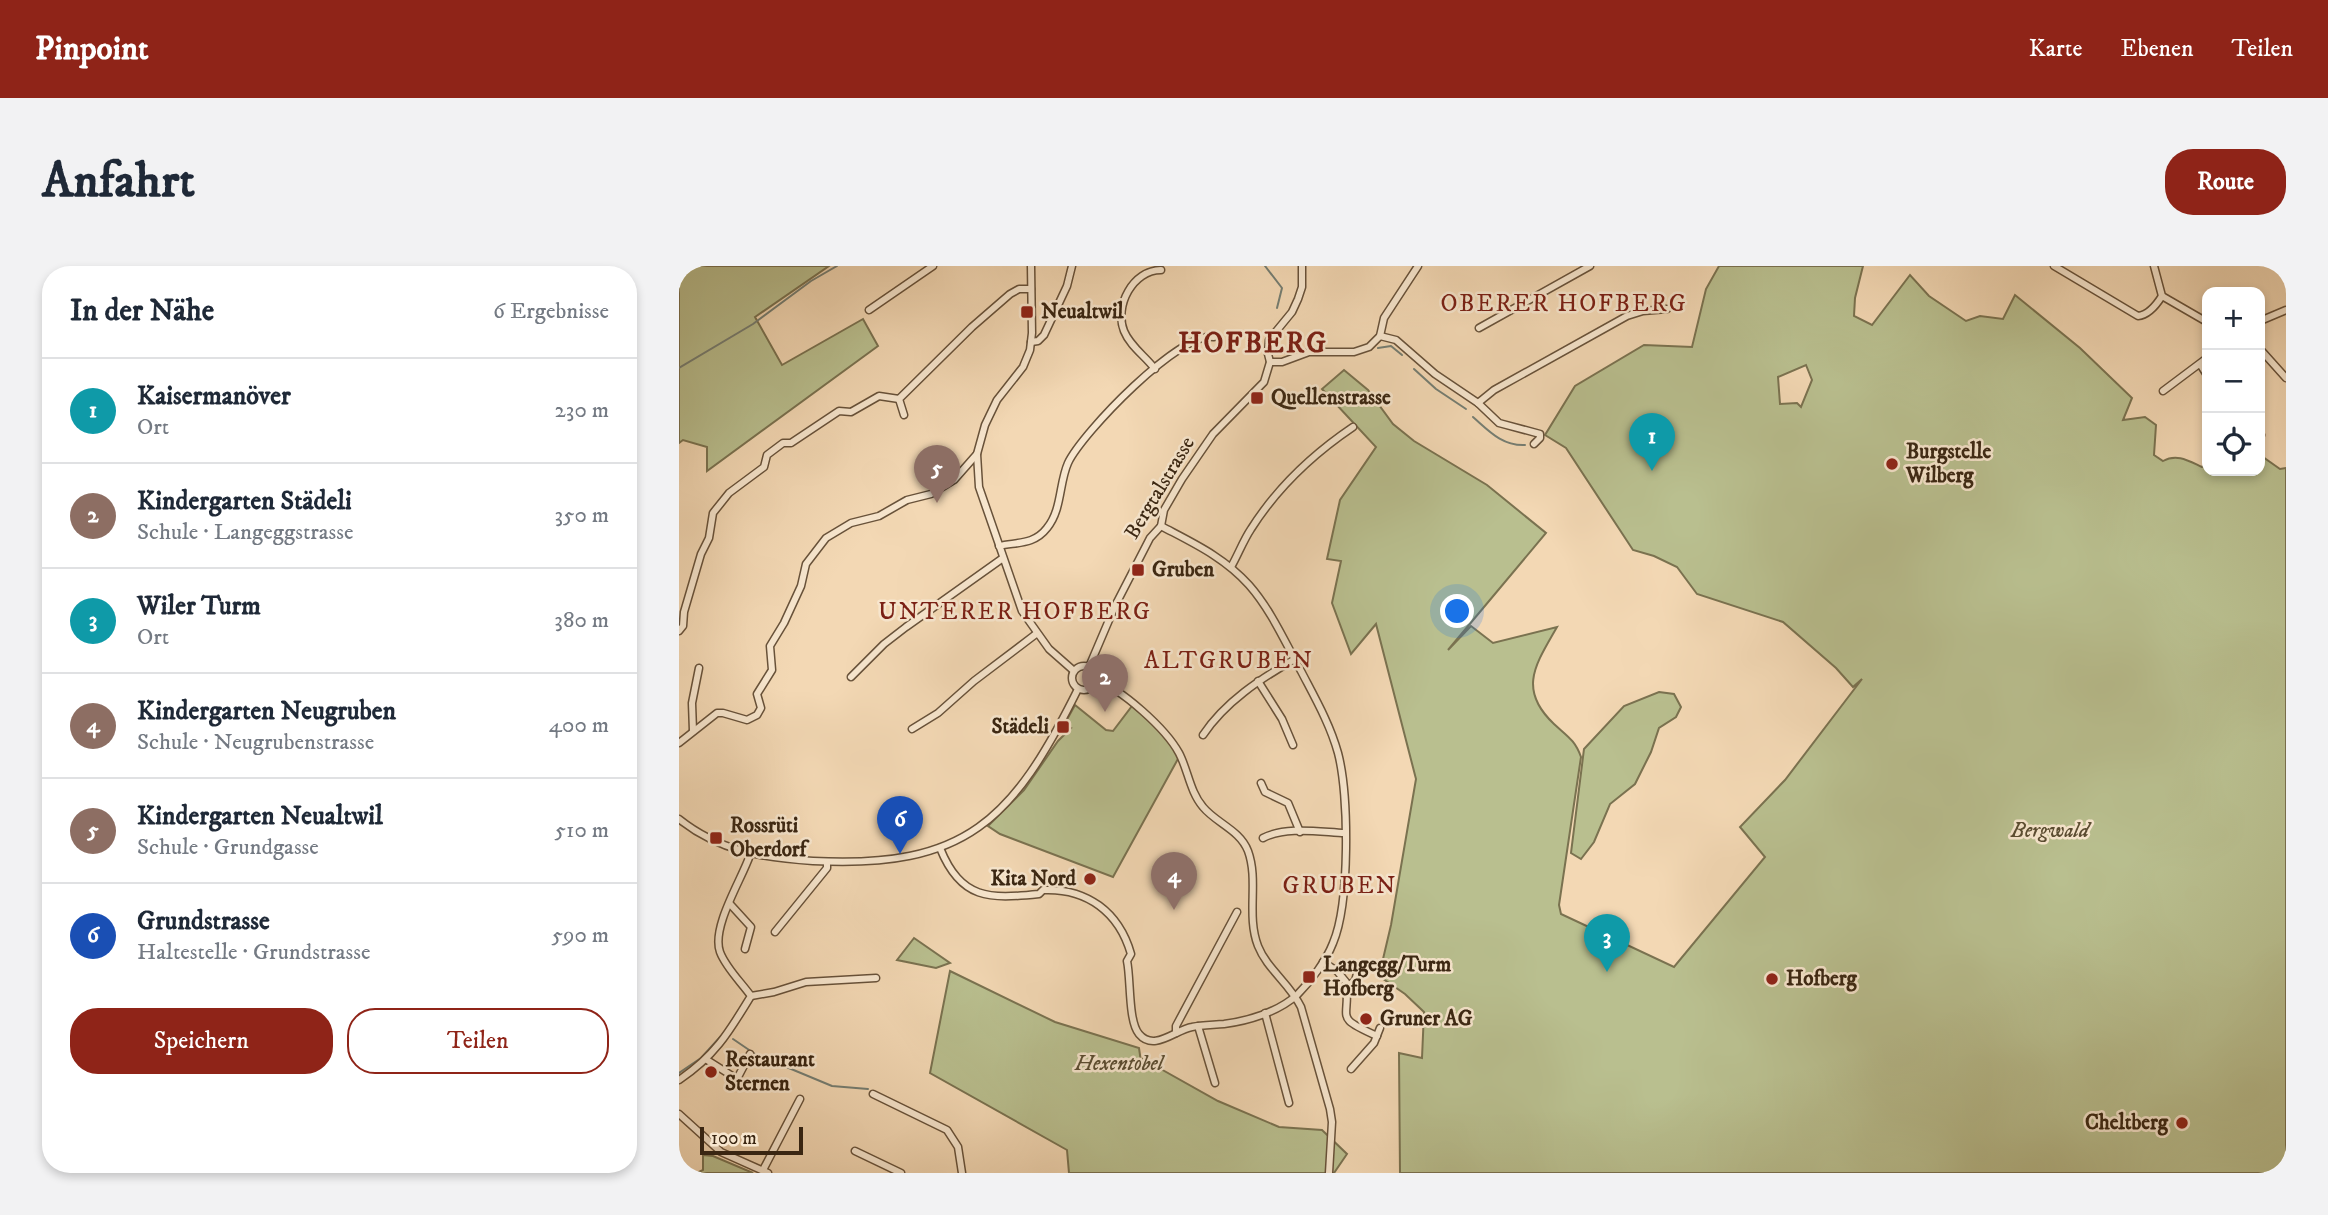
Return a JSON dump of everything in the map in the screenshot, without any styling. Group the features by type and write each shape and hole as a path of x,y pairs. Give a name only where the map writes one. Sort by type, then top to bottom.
{"street":[{"path":"869,310 933,266"},
{"path":"1031,266 1031,342 1023,367 989,414 977,454 979,486 1017,601 1036,634 1074,671"},
{"path":"1031,342 1038,341 1044,335 1067,286 1072,266"},
{"name":"Bergtalstrasse","path":"1089,667 1134,568 1150,538 1161,526 1164,510 1197,455 1213,434 1261,387 1270,362 1269,340 1292,312 1298,299 1302,287 1302,266"},
{"path":"1270,362 1282,362 1309,352 1359,351 1369,347 1380,336 1384,318 1418,266"},
{"path":"1479,328 1590,266"},
{"path":"2054,266 2138,316 2145,314 2162,296 2154,266"},
{"path":"1154,369 1126,335 1122,310 1137,279 1147,272 1161,270"},
{"path":"899,399 1013,291 1031,289"},
{"path":"2162,296 2202,319"},
{"path":"1478,402 1494,390 1627,316 1643,311 1667,309"},
{"path":"2265,319 2286,310"},
{"path":"999,546 1028,542 1048,528 1056,510 1069,461 1121,397 1154,369 1197,339 1207,335 1214,337"},
{"path":"1380,336 1396,341 1435,374 1478,402 1503,426 1523,428 1540,434 1534,444"},
{"path":"2261,350 2286,378"},
{"path":"2163,391 2200,364 2202,367"},
{"path":"679,631 683,625 684,612 701,554 709,538 713,513 729,493 764,467 767,455 783,443 791,443 839,411 851,412 879,396 899,399"},
{"path":"899,399 904,415"},
{"path":"1231,567 1250,530 1284,485 1329,444 1353,427"},
{"path":"679,743 717,713 723,712 747,720 757,715 761,708 757,694 772,670 770,646 801,586 806,564 826,538 851,523 879,516 907,500 931,494 954,480 977,454"},
{"path":"940,849 953,875 969,889 982,895 1003,898 1039,894 1043,890 1064,890 1100,905 1122,930 1129,946 1131,954 1127,961 1137,1031 1145,1039 1155,1041 1198,1026 1232,1023 1265,1013 1296,996 1323,962 1333,943 1342,909 1345,790 1338,753 1324,716 1264,604 1231,567 1204,548 1161,526"},
{"path":"851,677 895,635 1003,558"},
{"path":"912,729 939,713 974,681 1036,634"},
{"path":"1203,735 1222,711 1258,681 1295,660"},
{"path":"1089,667 1094,672 1095,680 1089,689 1078,689 1072,681 1074,671 1089,667"},
{"path":"693,731 692,703 699,668"},
{"path":"1095,680 1107,685 1132,704 1172,741 1197,799 1214,817 1243,840 1253,873 1252,908 1257,944 1262,955 1296,996 1301,1007 1332,1122 1329,1173"},
{"path":"1258,681 1282,719 1293,745"},
{"path":"679,819 712,840 750,855 827,862 877,862 940,849 976,830 1015,793 1040,760 1078,689"},
{"path":"1261,783 1265,792 1288,803 1300,832"},
{"path":"1263,838 1274,834 1300,832 1345,833"},
{"path":"750,855 720,929 719,947 727,965 751,996"},
{"path":"775,932 827,868 827,862"},
{"path":"730,904 751,928 745,949"},
{"path":"1176,1033 1176,1026 1237,912"},
{"path":"1323,962 1343,976 1347,986 1344,1014 1346,1018 1377,1036"},
{"path":"1347,986 1355,981 1358,971"},
{"path":"679,1080 707,1060 725,1038 751,996 806,982 876,978"},
{"path":"1265,1013 1289,1103"},
{"path":"1198,1026 1215,1083"},
{"path":"1351,1069 1374,1043 1380,1028"},
{"path":"707,1060 737,1079 750,1054"},
{"path":"873,1094 947,1129 958,1147 962,1173"},
{"path":"679,1114 721,1152 765,1172 800,1099"},
{"path":"855,1151 901,1173"}],"green space":[{"path":"679,266 829,266 755,317 782,365 863,319 878,346 707,471 707,447 683,440 679,443"},
{"name":"Bergwald","path":"1719,266 1863,266 1855,298 1854,316 1872,325 1910,275 1929,296 1966,321 1980,316 2003,319 2015,295 2080,348 2132,398 2123,420 2145,417 2156,425 2154,455 2163,461 2183,459 2202,467 2202,476 2265,476 2265,458 2280,469 2286,468 2286,1173 1400,1173 1399,1053 1422,1058 1424,1012 1405,994 1379,976 1391,925 1416,779 1376,624 1351,654 1332,603 1341,561 1327,559 1340,500 1376,447 1322,389 1344,370 1368,390 1393,424 1414,441 1487,485 1546,533 1448,650 1471,626 1493,643 1557,627 1537,665 1533,688 1543,711 1573,742 1581,757 1559,905 1561,914 1674,967 1765,857 1740,827 1785,780 1862,679 1853,687 1836,668 1783,622 1697,594 1677,567 1633,550 1566,448 1545,435 1575,386 1644,345 1692,347 1706,289","holes":["1806,365 1812,380 1801,407 1797,403 1780,404 1778,377"]},
{"path":"1659,692 1674,694 1681,707 1676,717 1659,728 1651,752 1635,784 1610,804 1594,842 1581,859 1571,853 1584,749 1624,706"},
{"path":"1075,705 1106,730 1113,731 1132,706 1164,734 1179,757 1113,877 1000,834 988,826 1024,790 1058,741 1071,728 1064,725"},
{"path":"914,938 950,963 936,968 897,960"},
{"name":"Hexentobel","path":"950,971 1055,1022 1139,1048 1142,1069 1143,1059 1218,1101 1279,1127 1322,1130 1347,1154 1334,1173 1069,1173 1067,1150 930,1073"},
{"path":"703,1155 713,1156 753,1173 697,1173 703,1170"}],"waterway":[{"path":"679,368 753,324 811,281 837,266"},
{"path":"1265,266 1282,288 1277,308"},
{"path":"1378,348 1391,346 1402,355"},
{"path":"1273,350 1286,353 1295,349"},
{"path":"1414,369 1436,389 1466,409"},
{"path":"1473,417 1503,440 1525,445"},
{"path":"679,1073 701,1058 721,1036"},
{"path":"733,1039 755,1054 832,1086 868,1089"}],"place":[{"name":"Neualtwil","path":"1027,312"},
{"name":"Quellenstrasse","path":"1257,398"},
{"name":"Burgstelle Wilberg","path":"1892,464"},
{"name":"Kaisermanöver","path":"1652,471"},
{"name":"Kindergarten Neualtwil","path":"937,503"},
{"name":"Gruben","path":"1138,570"},
{"name":"Kindergarten Städeli","path":"1105,712"},
{"name":"Städeli","path":"1063,727"},
{"name":"Rossrüti Oberdorf","path":"716,838"},
{"name":"Grundstrasse","path":"900,854"},
{"name":"Kita Nord","path":"1090,879"},
{"name":"Kindergarten Neugruben","path":"1174,910"},
{"name":"Wiler Turm","path":"1607,972"},
{"name":"Langegg/Turm Hofberg","path":"1309,977"},
{"name":"Hofberg","path":"1772,979"},
{"name":"Gruner AG","path":"1366,1019"},
{"name":"Restaurant Sternen","path":"711,1072"},
{"name":"Cheltberg","path":"2182,1123"}],"district":[{"name":"OBERER HOFBERG","path":"1564,304"},
{"name":"HOFBERG","path":"1253,343"},
{"name":"UNTERER HOFBERG","path":"1015,612"},
{"name":"ALTGRUBEN","path":"1229,661"},
{"name":"GRUBEN","path":"1340,886"}]}
